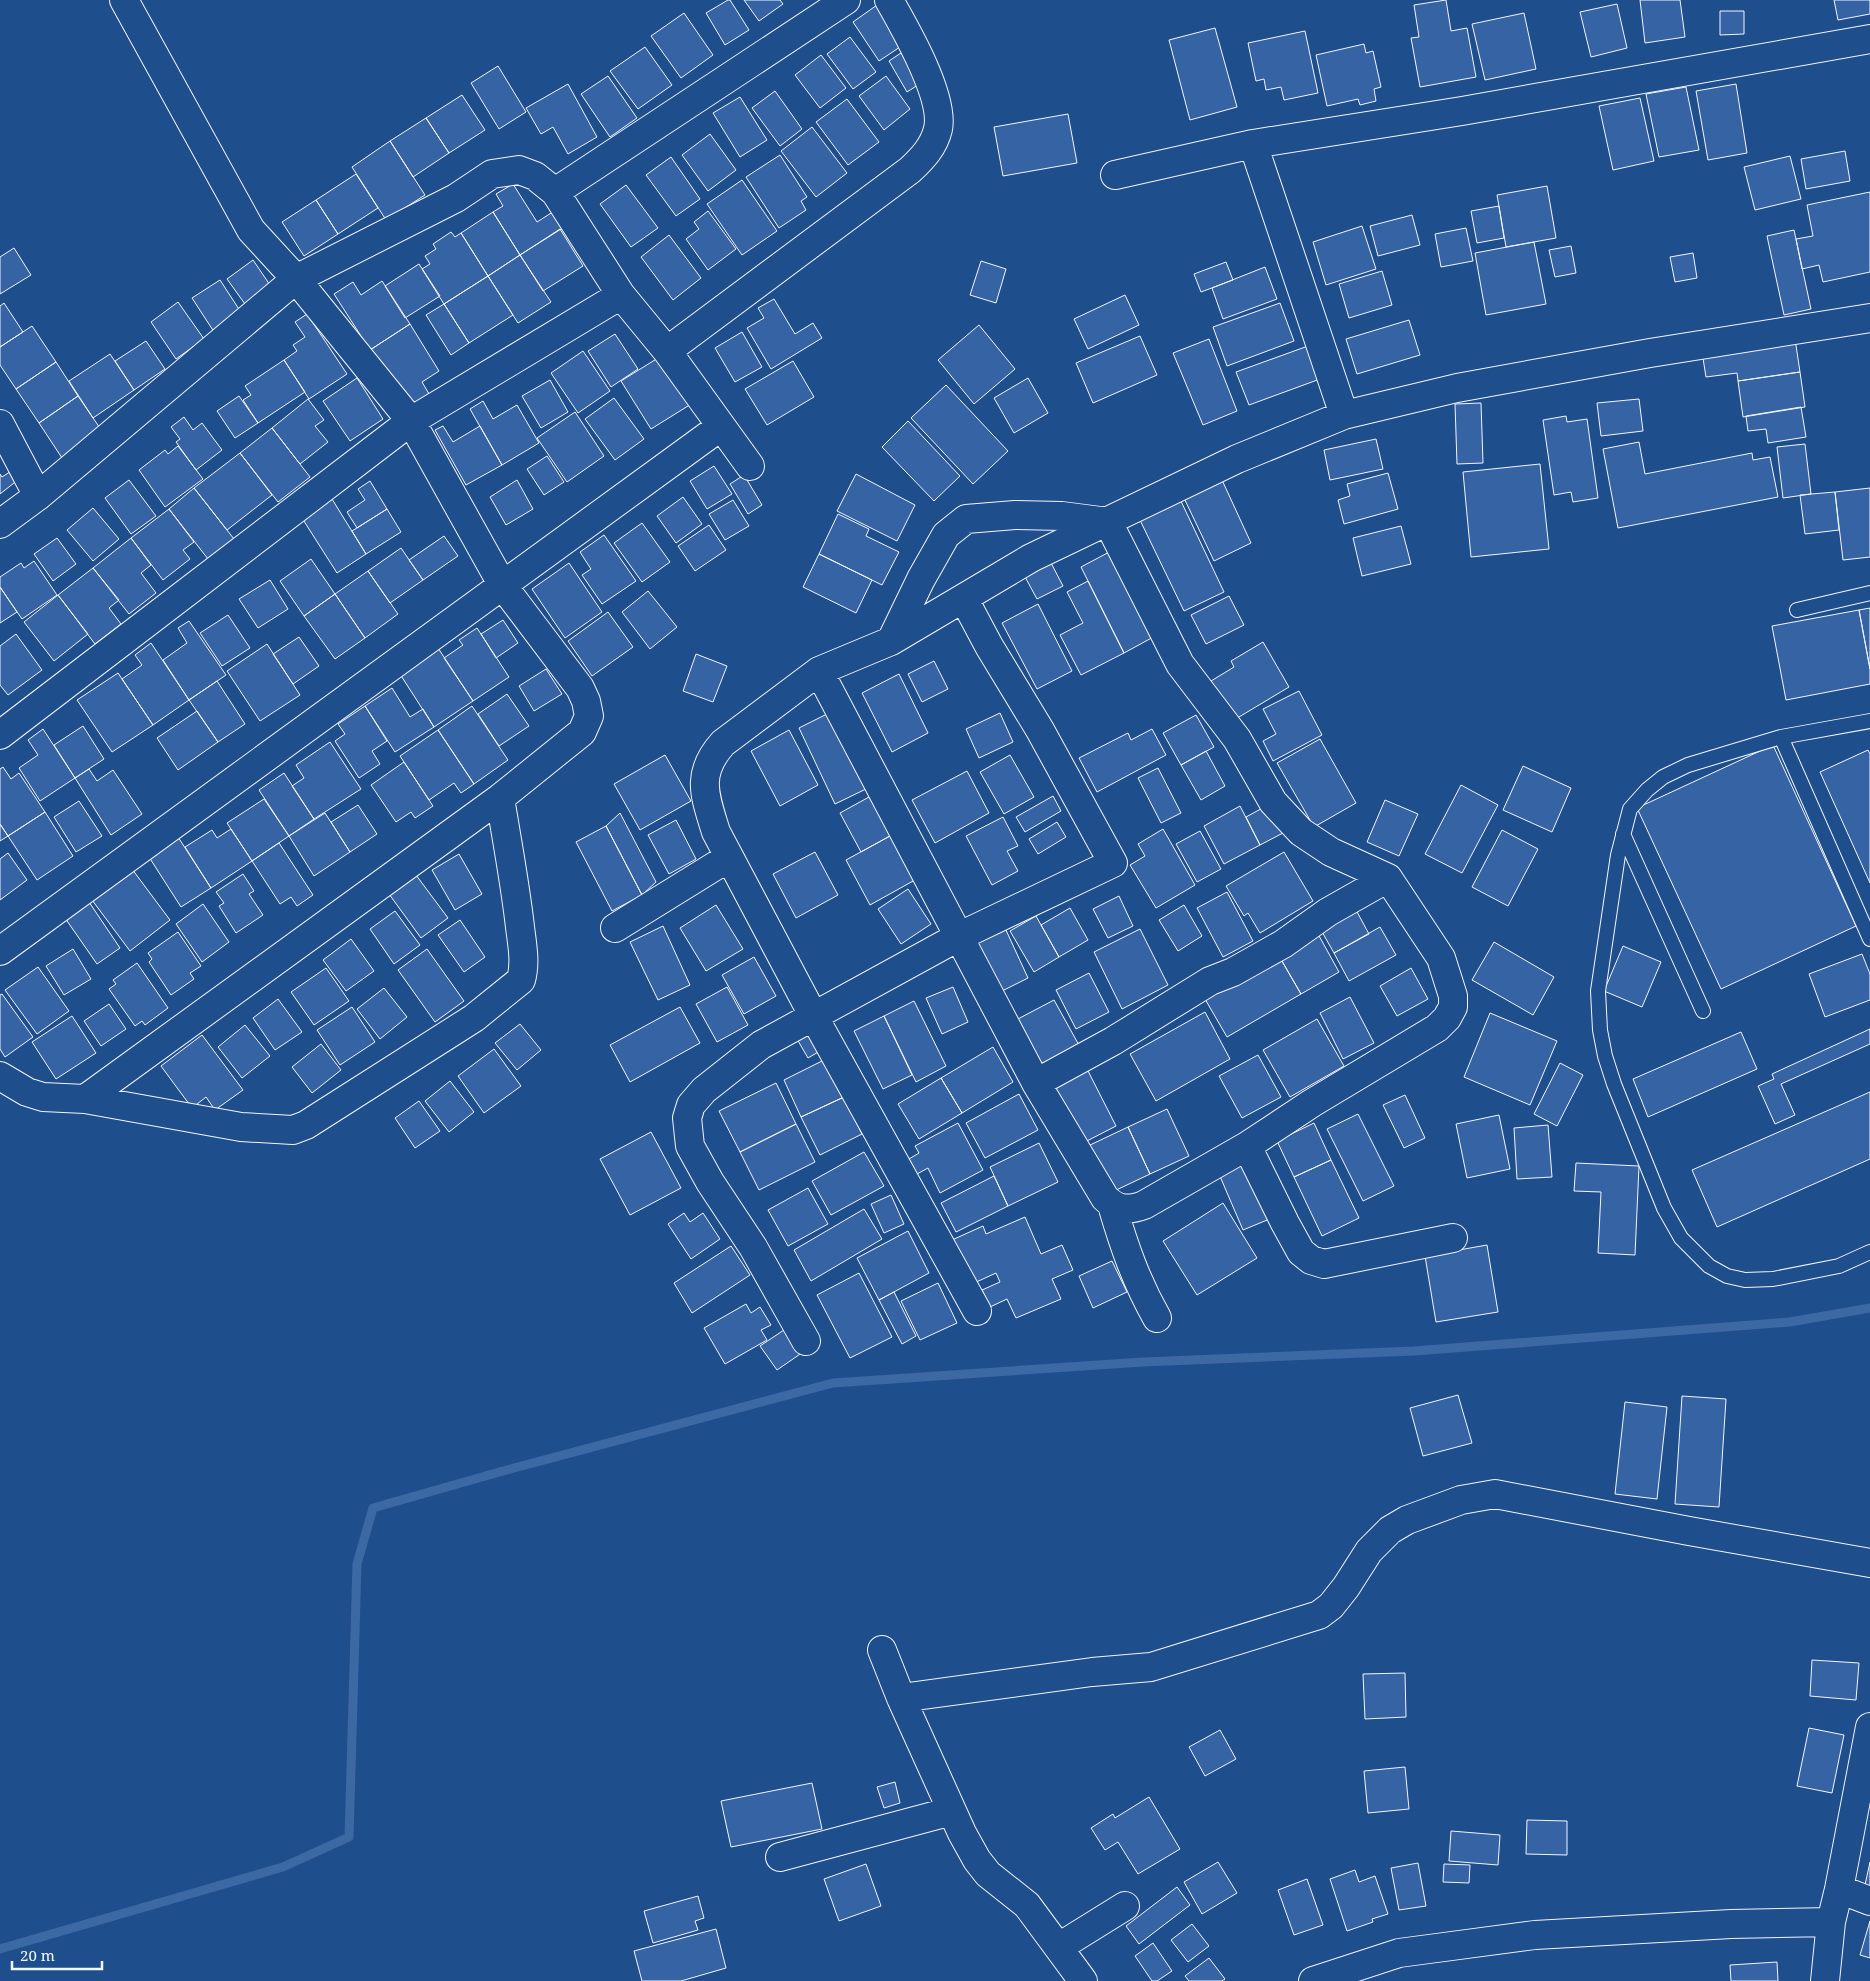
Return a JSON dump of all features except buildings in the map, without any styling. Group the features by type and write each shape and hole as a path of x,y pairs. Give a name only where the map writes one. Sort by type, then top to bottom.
{"street":[{"path":"85,1099 500,798 582,732 590,716 580,688 503,586 411,421 296,279 251,230 124,0"},
{"path":"555,192 846,0"},
{"path":"667,351 910,170 923,158 933,143 938,127 937,105 917,50 889,0"},
{"path":"1116,175 1253,144 1472,109 1870,39"},
{"path":"1253,144 1344,415"},
{"path":"0,524 38,496 296,279 456,198 492,174 519,170 535,176 555,192 621,295 667,351 720,427 750,466"},
{"path":"0,735 411,421 621,295"},
{"path":"977,1311 728,858 716,832 708,805 704,781 712,755 723,743 819,671 891,641 1031,558 1237,459 1344,415 1457,388 1650,353 1870,318"},
{"path":"0,424 38,496"},
{"path":"0,951 720,427"},
{"path":"891,641 921,579 946,535 966,519 1024,515 1062,516 1108,522"},
{"path":"819,671 1036,1083 1104,1198 1112,1205 1131,1210 1144,1205 1247,1146 1312,1103 1438,1028 1447,1018 1453,1007 1453,996 1441,958 1388,878 1331,852 1308,837 1273,802 1237,739 1180,664 1108,522"},
{"path":"806,1341 753,1247 710,1182 690,1146 687,1118 691,1105 704,1090 761,1045 960,936 1114,863 964,599"},
{"path":"0,1076 27,1092 43,1097 85,1099 241,1127 293,1130 306,1125 474,1018 521,980 523,971 518,912 500,798"},
{"path":"615,928 728,858"},
{"path":"1036,1083 1113,1041 1210,981 1233,972 1274,948 1328,912 1388,878"},
{"path":"1247,1146 1301,1252 1311,1260 1324,1264 1453,1238"},
{"path":"1112,1205 1131,1266 1143,1294 1157,1318"},
{"path":"901,1698 1092,1672 1151,1667 1318,1614 1331,1606 1346,1587 1369,1551 1390,1530 1407,1520 1461,1500 1495,1494 1698,1533 1870,1563"},
{"path":"882,1650 901,1698 966,1840 988,1874 1027,1905 1083,1981"},
{"path":"1825,1981 1831,1922 1870,1728"},
{"path":"780,1858 952,1811"},
{"path":"1839,1889 1870,1900"},
{"path":"1059,1948 1125,1906"},
{"path":"1313,1981 1399,1954 1526,1936 1730,1924 1831,1922"}],"lane":[{"path":"1797,610 1870,594"},
{"path":"1870,721 1781,737 1688,765 1663,777 1647,790 1630,809 1623,834 1618,855 1598,991 1600,1030 1605,1056 1614,1084 1664,1208 1681,1238 1709,1266 1727,1276 1746,1280 1773,1279 1839,1266 1870,1252"},
{"path":"1781,737 1870,939"},
{"path":"1623,834 1703,1011"}],"waterway":[{"path":"0,1949 283,1867 349,1837 357,1564 373,1508 503,1471 833,1383 1143,1362 1414,1351 1790,1322 1870,1308"}]}
